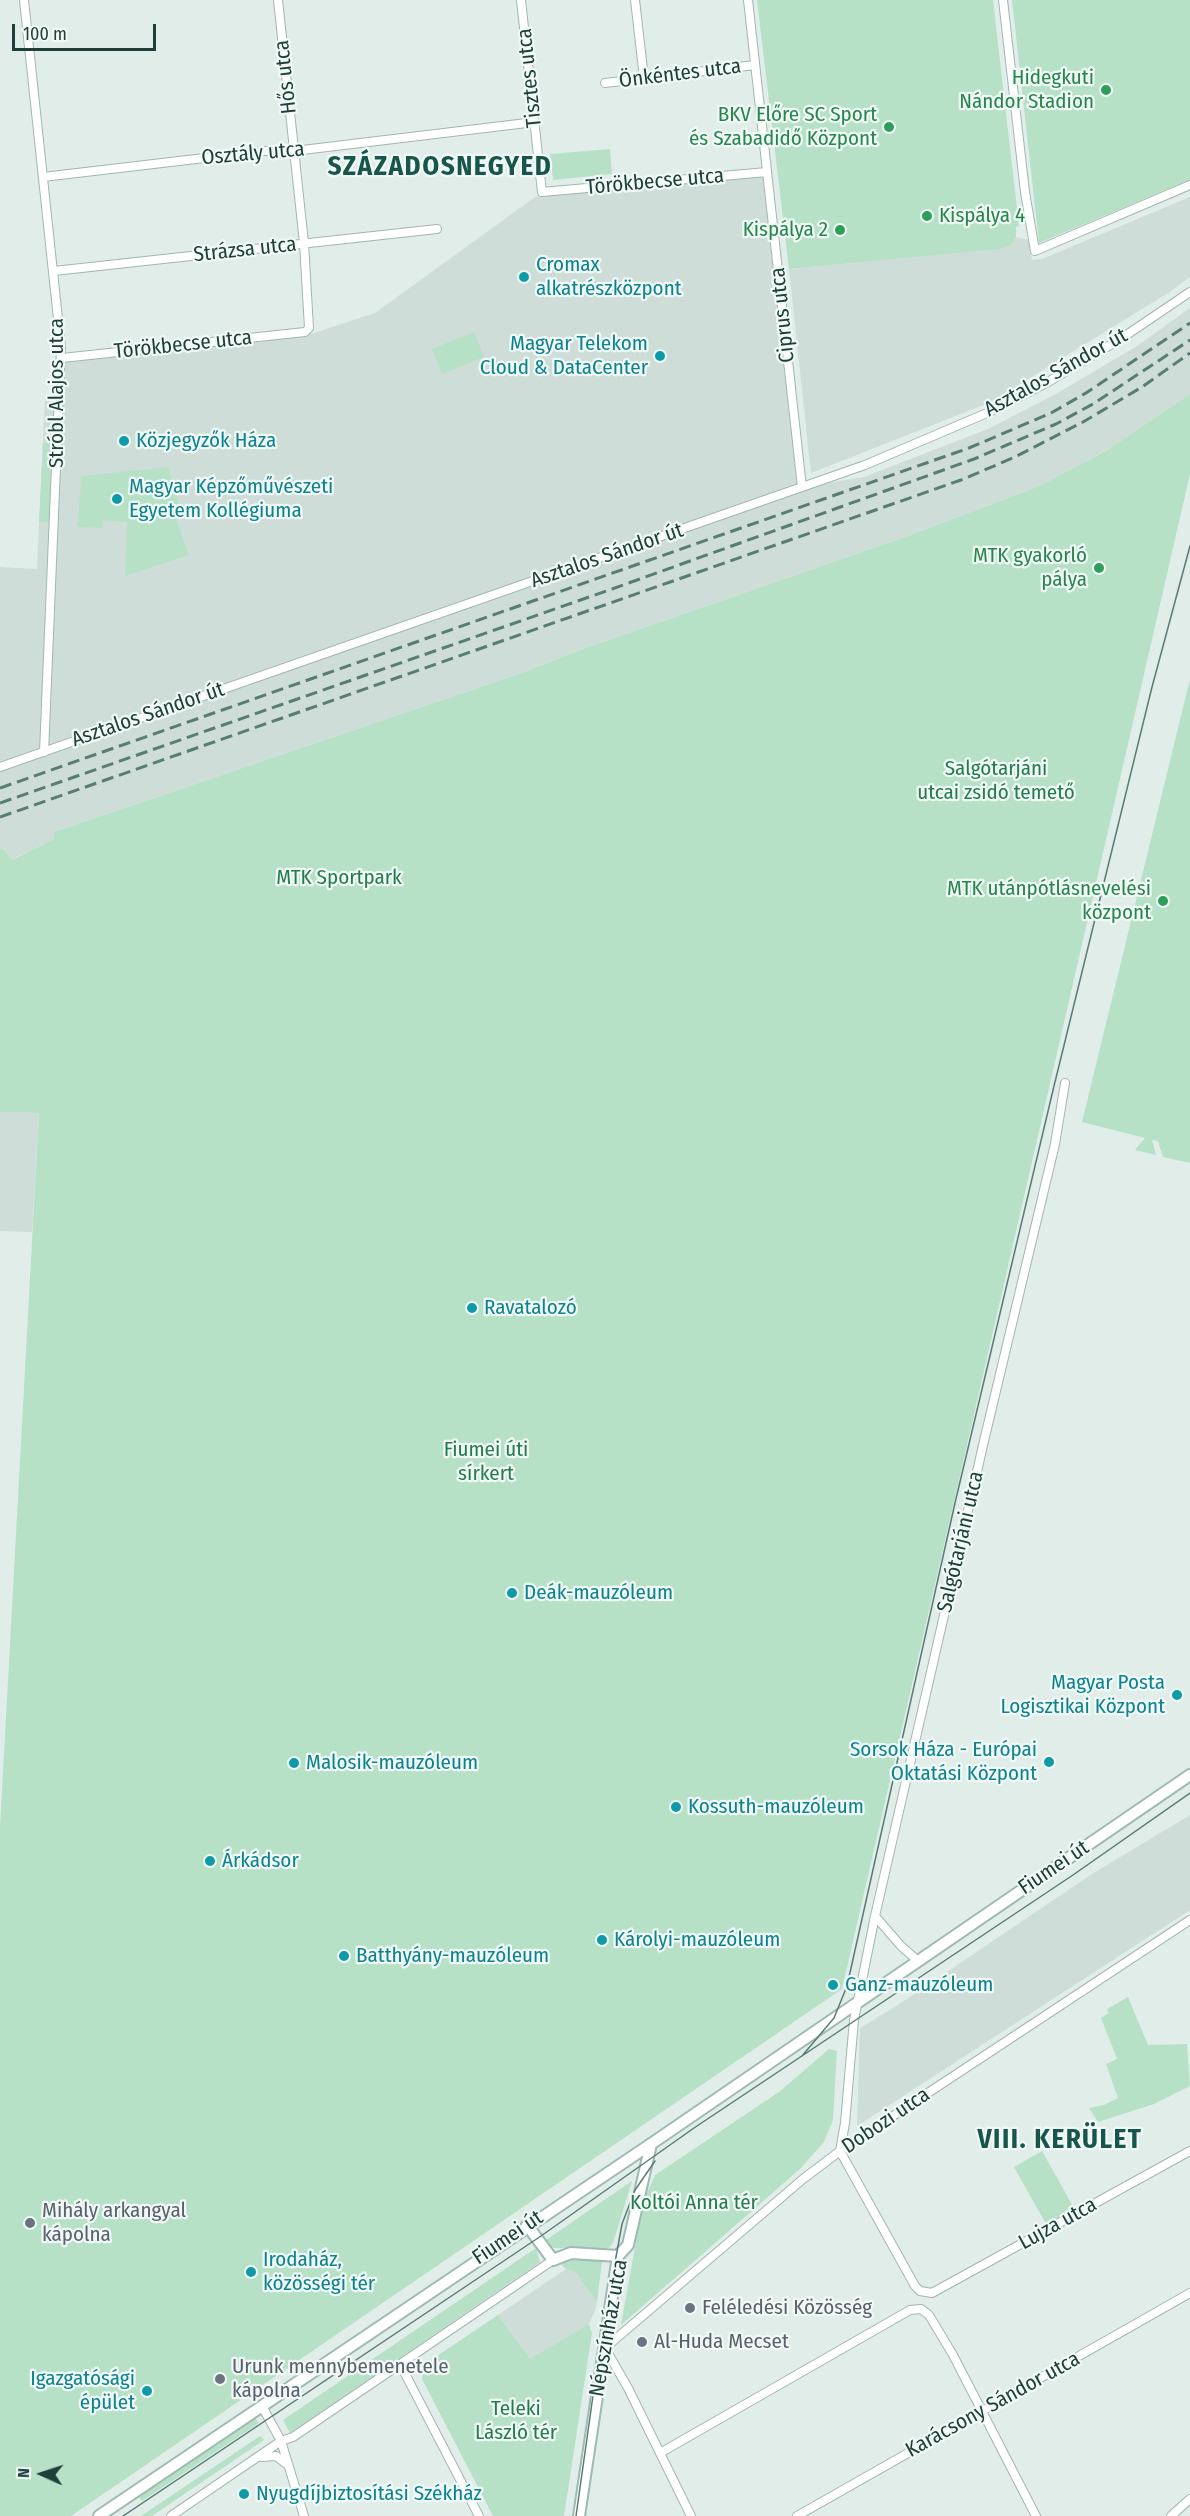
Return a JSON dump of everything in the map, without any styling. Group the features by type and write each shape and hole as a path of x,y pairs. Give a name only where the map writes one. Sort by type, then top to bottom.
{"main road":[{"name":"Fiumei út","path":"99,2516 527,2225 651,2144 1190,1775"},
{"name":"Népszínház utca","path":"579,2516 618,2256 628,2245 651,2144"},
{"path":"527,2225 553,2260 571,2253 618,2256"}],"street":[{"name":"Stróbl Alajos utca","path":"24,0 62,358 44,752"},
{"name":"Hős utca","path":"278,0 304,243 310,322 305,332"},
{"name":"Tisztes utca","path":"521,0 542,192"},
{"path":"634,0 644,78"},
{"name":"Ciprus utca","path":"748,0 802,487"},
{"path":"1003,0 1025,192 1035,251 1190,185"},
{"name":"Önkéntes utca","path":"605,82 755,65"},
{"name":"Osztály utca","path":"44,177 254,152 294,151 534,122"},
{"name":"Törökbecse utca","path":"542,192 767,172"},
{"name":"Strázsa utca","path":"54,270 437,228"},
{"name":"Asztalos Sándor út","path":"0,767 865,465 994,410 1048,382 1122,338 1190,292"},
{"name":"Törökbecse utca","path":"62,358 305,332"},
{"name":"Salgótarjáni utca","path":"840,2151 857,2001 981,1452 1055,1144 1065,1083"},
{"path":"875,1916 901,1946 918,1961"},
{"name":"Dobozi utca","path":"604,2348 840,2151 1190,1920"},
{"name":"Lujza utca","path":"840,2151 915,2286 925,2293 937,2291 1190,2151"},
{"path":"171,2516 281,2441 293,2437 553,2260"},
{"name":"Karácsony Sándor utca","path":"797,2516 1190,2293"},
{"path":"660,2453 910,2310 921,2309 926,2311 935,2325 1036,2516"},
{"path":"604,2348 692,2516"},
{"path":"400,2364 479,2516"},
{"path":"262,2406 281,2441 304,2516"},
{"path":"255,2460 276,2456 290,2467"},
{"path":"1171,2516 1190,2499"}],"shaded area":[{"path":"767,172 803,487 864,477 988,429 1056,394 1137,346 1190,308 1190,394 1106,451 1037,487 905,537 580,650 519,674 54,832 54,839 11,860 4,848 0,849 0,567 37,569 45,399 58,397 55,361 308,335 375,313 542,192"},
{"path":"1190,197 1190,277 1168,293 991,402 811,473 789,269 971,251 1011,245 1016,237 1029,240 1032,260 1042,259"},
{"path":"0,1112 39,1113 32,1232 0,1231"},
{"path":"1190,1815 1190,1910 857,2126 860,2028 898,2005 1092,1874"},
{"path":"566,2269 575,2272 597,2302 595,2311 589,2324 530,2360 498,2315"}],"green space":[{"name":"BKV Előre SC Sport és Szabadidő Központ","path":"757,0 993,0 1019,226 1016,227 1016,237 1011,245 999,249 789,269"},
{"name":"Hidegkuti Nándor Stadion","path":"1012,0 1190,0 1190,180 1039,243"},
{"path":"610,149 612,174 553,180 550,154"},
{"path":"474,332 484,357 442,374 432,349"},
{"name":"Fiumei úti sírkert","path":"1190,394 1190,474 842,1989 71,2516 0,2516 0,1827 39,1113 1,1112 0,1114 0,849 3,848 12,860 54,839 54,832 519,674 580,650 905,537 1037,487 1106,451"},
{"path":"43,443 52,443 49,522 39,522"},
{"path":"168,467 180,508 173,511 189,555 125,576 127,522 103,520 102,528 77,527 82,476"},
{"name":"MTK utánpótlásnevelési központ","path":"1190,679 1190,1163 1163,1157 1158,1141 1152,1140 1156,1155 1135,1150 1145,1138 1082,1122"},
{"path":"1128,1997 1148,2045 1187,2044 1190,2086 1154,2104 1098,2122 1089,2108 1104,2105 1118,2098 1106,2064 1117,2059 1101,2018 1109,2013 1107,2009"},
{"name":"Koltói Anna tér","path":"829,2049 837,2051 833,2120 824,2142 800,2169 621,2325 643,2202 655,2175 779,2092"},
{"path":"1042,2151 1074,2208 1046,2224 1014,2167"},
{"path":"632,2181 613,2243 609,2248 553,2248 543,2242"},
{"path":"536,2248 540,2262 290,2433 283,2420"},
{"path":"563,2259 598,2259 602,2262 597,2302 575,2272 566,2269 561,2264"},
{"name":"Teleki László tér","path":"498,2315 530,2359 589,2324 592,2333 564,2516 493,2516 422,2379 425,2364"},
{"path":"255,2418 259,2423 142,2501 138,2496"},
{"path":"260,2436 264,2440 152,2516 141,2516"}],"tram line":[{"path":"802,2056 834,2018 847,1986 955,1503 1054,1086 1152,687 1190,546"},
{"path":"123,2516 541,2236 694,2128 1073,1875 1190,1793"},
{"path":"576,2516 601,2339 622,2224 635,2190 655,2161"}],"railway":[{"path":"0,788 969,448 1051,413 1086,393 1190,323"},
{"path":"0,803 612,589 974,459 1056,424 1093,404 1190,340"},
{"path":"0,817 961,480 1015,457 1083,422 1142,387 1190,353"}],"place":[{"name":"Hidegkuti Nándor Stadion","path":"1106,90"},
{"name":"BKV Előre SC Sport és Szabadidő Központ","path":"889,127"},
{"name":"Kispálya 4","path":"927,216"},
{"name":"Kispálya 2","path":"840,230"},
{"name":"Cromax alkatrészközpont","path":"524,277"},
{"name":"Magyar Telekom Cloud & DataCenter","path":"660,356"},
{"name":"Közjegyzők Háza","path":"124,441"},
{"name":"Magyar Képzőművészeti Egyetem Kollégiuma","path":"117,499"},
{"name":"MTK gyakorló pálya","path":"1099,568"},
{"name":"MTK utánpótlásnevelési központ","path":"1163,901"},
{"name":"Ravatalozó","path":"472,1308"},
{"name":"Deák-mauzóleum","path":"512,1593"},
{"name":"Magyar Posta Logisztikai Központ","path":"1177,1695"},
{"name":"Sorsok Háza - Európai Oktatási Központ","path":"1049,1762"},
{"name":"Malosik-mauzóleum","path":"294,1763"},
{"name":"Kossuth-mauzóleum","path":"676,1807"},
{"name":"Árkádsor","path":"210,1861"},
{"name":"Károlyi-mauzóleum","path":"602,1940"},
{"name":"Batthyány-mauzóleum","path":"344,1956"},
{"name":"Ganz-mauzóleum","path":"833,1985"},
{"name":"Mihály arkangyal kápolna","path":"30,2223"},
{"name":"Irodaház, közösségi tér","path":"251,2272"},
{"name":"Feléledési Közösség","path":"690,2308"},
{"name":"Al-Huda Mecset","path":"642,2342"},
{"name":"Urunk mennybemenetele kápolna","path":"220,2379"},
{"name":"Igazgatósági épület","path":"147,2391"},
{"name":"Nyugdíjbiztosítási Székház","path":"244,2494"}],"district":[{"name":"SZÁZADOSNEGYED","path":"440,167"},
{"name":"VIII. KERÜLET","path":"1060,2140"}],"park label":[{"name":"Salgótarjáni utcai zsidó temető","path":"996,781"},
{"name":"MTK Sportpark","path":"339,878"}]}
